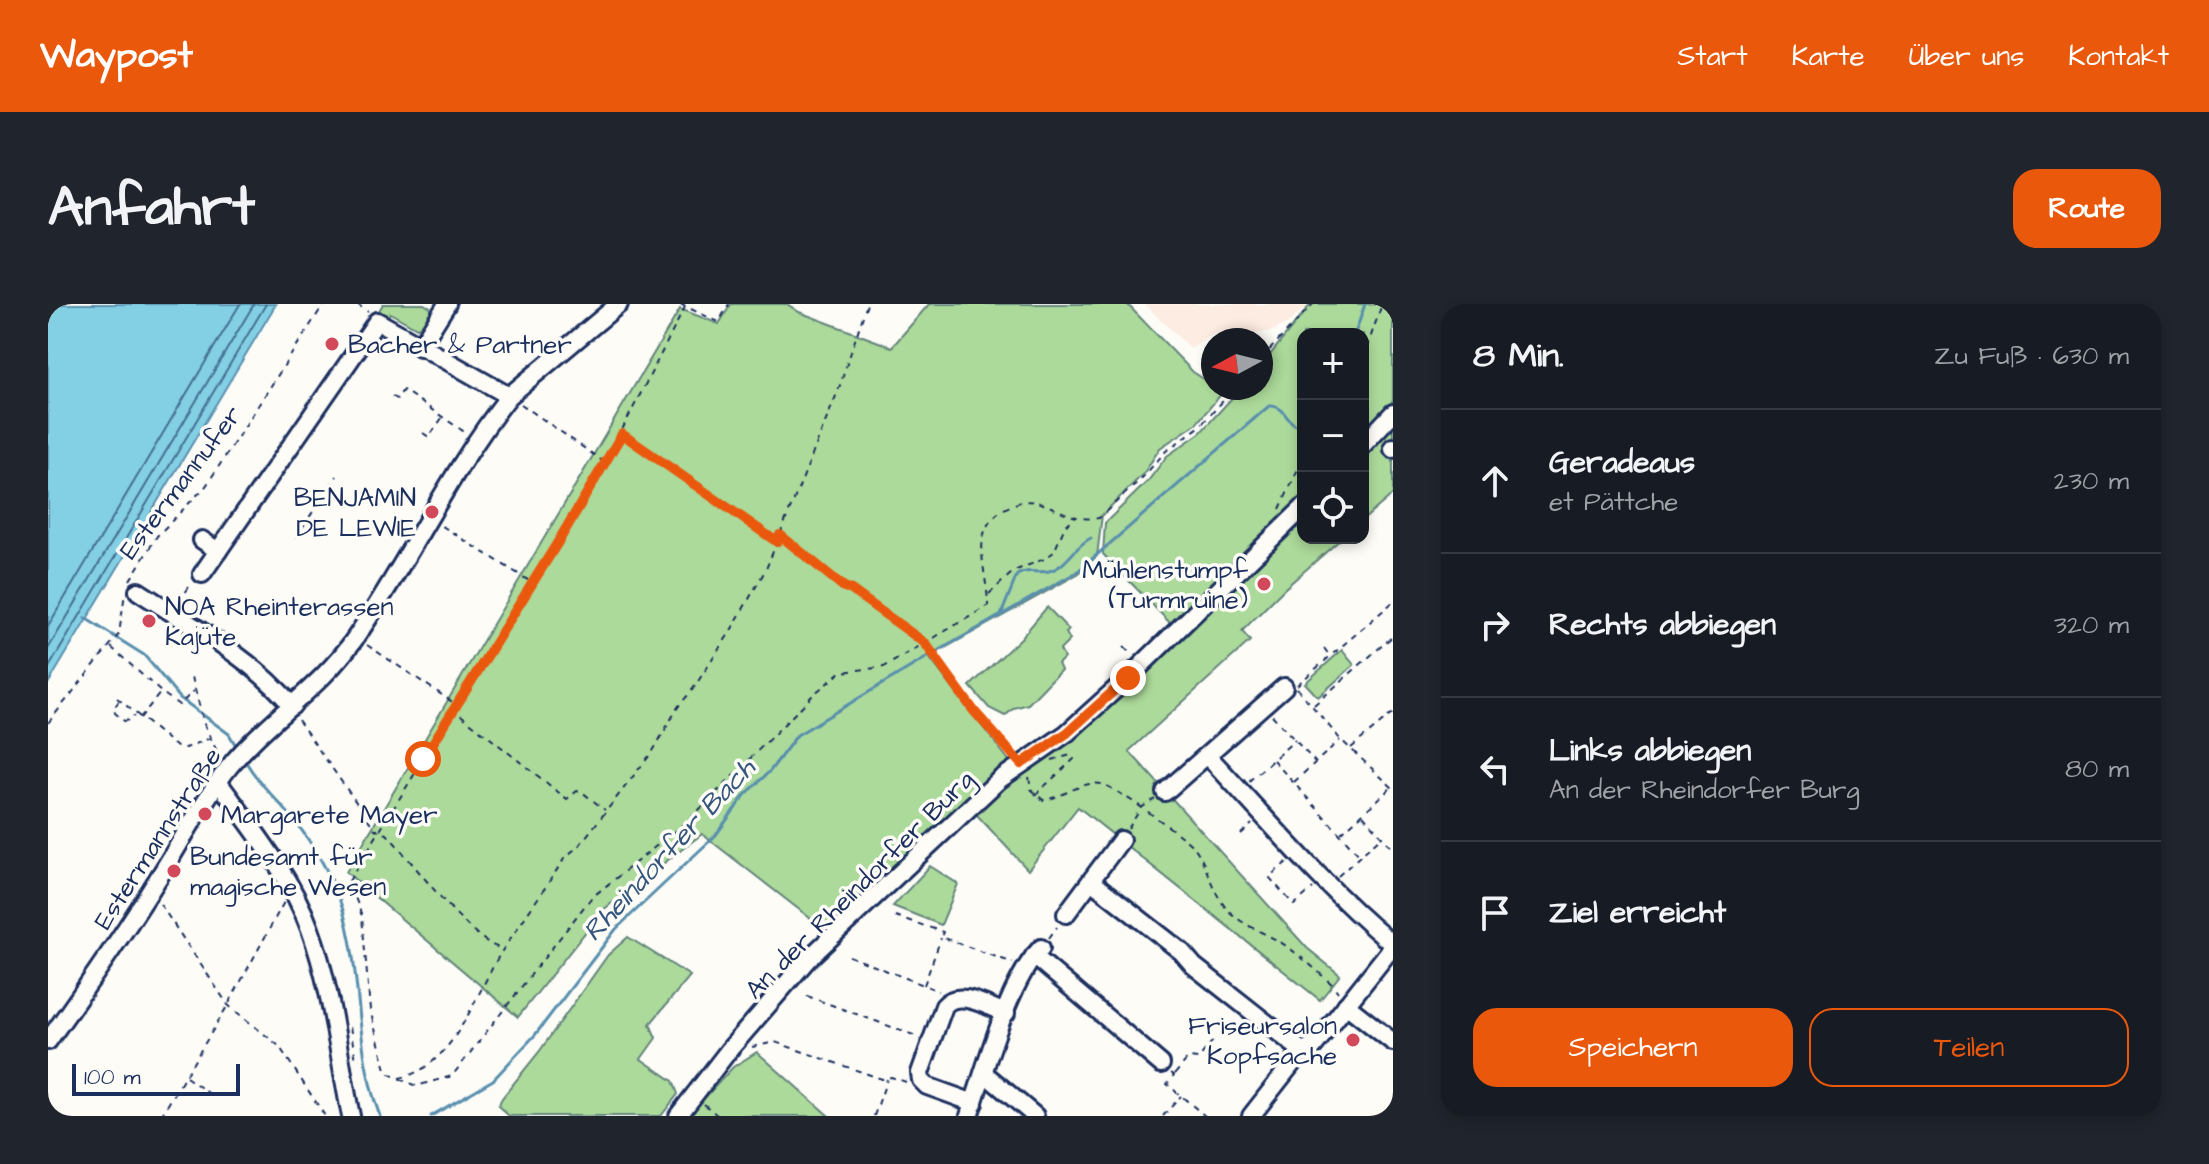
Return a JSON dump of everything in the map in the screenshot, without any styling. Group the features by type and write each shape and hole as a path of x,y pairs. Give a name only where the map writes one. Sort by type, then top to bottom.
{"street":[{"name":"Estermannstraße","path":"48,1041 104,963 226,772 248,745 333,668 431,519 477,440 509,396 619,304"},
{"path":"420,347 444,305"},
{"path":"202,574 377,321 509,396"},
{"path":"1369,439 1393,413"},
{"name":"An der Rheindorfer Burg","path":"678,1116 729,1050 807,960 999,780 1067,733 1128,678 1297,514"},
{"path":"202,540 218,551"},
{"path":"138,591 271,681 292,706"},
{"path":"1165,792 1284,687"},
{"path":"1208,756 1327,886 1392,942 1390,950 1319,1040 1302,1051 1251,1116"},
{"path":"226,772 310,927 323,973 351,1116"},
{"path":"1066,914 1121,840"},
{"path":"1091,881 1302,1051"},
{"path":"1006,1013 959,997 950,999 944,1006 931,1041 920,1073 921,1080 971,1110 1006,1013 1033,958 1168,1070"},
{"path":"1346,1005 1393,1042"},
{"path":"984,1073 1035,1116"}],"path":[{"name":"Estermannufer","path":"48,723 119,634 123,600 137,566 157,536 206,486 324,304"},
{"path":"680,304 719,322 729,304"},
{"path":"398,1078 423,1069 453,1041 505,947 566,856 578,847 653,751 678,707 729,634 766,569 838,391 867,304"},
{"path":"1273,346 1313,304"},
{"path":"1369,342 1382,304"},
{"path":"685,307 622,434 349,881 362,916 370,1010 387,1073 416,1086 452,1076 591,898 690,819 815,693 841,672 884,667 988,606 981,552 983,533 1004,509 1027,501 1041,503 1075,518 1099,518 1166,451 1199,427 1224,400"},
{"path":"392,396 397,399 403,390 477,440"},
{"path":"509,396 605,463"},
{"path":"423,433 429,437 443,417"},
{"path":"622,434 777,542"},
{"path":"1279,512 1297,472"},
{"path":"296,537 337,476"},
{"path":"988,594 1014,571 1054,552 1065,526 1075,518"},
{"path":"431,519 532,583"},
{"path":"780,535 844,587 926,645 974,711 1027,768 1035,795 1043,800 1054,799 1089,785 1101,784 1114,789 1194,846 1227,910 1249,926 1282,943 1311,966 1333,985 1346,1005"},
{"path":"172,613 198,575 202,574"},
{"path":"1340,834 1392,787 1340,739 1295,686 1393,602"},
{"path":"1313,706 1393,636"},
{"path":"355,637 457,705"},
{"path":"109,646 179,705 194,691"},
{"path":"1324,648 1330,656"},
{"path":"192,677 204,724 226,772"},
{"path":"139,719 161,692"},
{"path":"134,715 124,721 115,713 118,699 177,747 186,748 210,738"},
{"path":"457,705 457,712 567,799 577,791 582,792 606,810"},
{"path":"292,706 293,713 375,829 387,834 462,922 487,944 495,948 505,947"},
{"path":"1264,706 1315,762"},
{"path":"1350,749 1393,713"},
{"path":"1293,782 1340,739"},
{"path":"1239,790 1295,740"},
{"path":"1035,795 1074,759 1071,755 1042,763"},
{"path":"1273,760 1360,856"},
{"path":"1121,840 1141,808 1165,792"},
{"path":"1362,814 1393,849"},
{"path":"1327,886 1382,836"},
{"path":"1279,869 1269,877 1294,905 1303,896"},
{"path":"161,1116 228,1005 291,889"},
{"path":"151,890 228,1005 279,1046 325,1116"},
{"path":"941,937 1033,958 1066,914"},
{"path":"895,916 943,932 924,986"},
{"path":"849,956 946,994 950,999"},
{"path":"807,996 931,1041"},
{"path":"1205,1116 1167,1084 1168,1070 1188,1058 1198,1059 1216,1037"},
{"path":"729,1050 775,1042 882,1079 927,1086"},
{"path":"185,1076 215,1098"},
{"path":"874,1116 888,1078"},
{"path":"1163,1116 1181,1096"},
{"path":"703,1103 718,1116"}],"shaded area":[{"path":"1144,304 1310,304 1288,323 1273,330 1273,328 1201,328 1201,342 1191,349"}],"green space":[{"path":"383,304 424,304 432,309 424,324 417,328 390,313 385,321 377,314"},
{"path":"731,304 787,304 799,312 892,347 929,304 1127,304 1201,377 1201,400 1216,400 1196,424 1160,448 1144,473 1102,515 1097,556 1078,574 929,657 1011,763 833,936 702,834 603,910 518,1017 346,872 680,309 719,324"},
{"path":"1311,304 1393,304 1393,401 1369,427 1369,328 1297,328 1297,504 1173,626 1103,554 1105,523 1148,481 1167,456 1200,433 1230,400 1273,400 1273,351"},
{"path":"1393,419 1393,494 1369,515 1369,472 1369,444"},
{"path":"1297,520 1297,544 1335,544 1242,631 1250,641 1129,751 1307,948 1340,975 1320,1000 1078,807 1028,870 976,814 1018,774 1085,729"},
{"path":"1047,607 1069,630 1066,633 1070,640 1060,650 1064,658 1058,664 1061,670 1028,704 1014,708 1005,716 989,708 970,686 1021,638"},
{"path":"1342,650 1354,665 1318,697 1305,683"},
{"path":"930,866 958,884 941,925 893,906"},
{"path":"628,937 690,976 650,1024 656,1038 641,1059 673,1081 678,1094 661,1116 509,1116 498,1106 502,1098 608,955"},
{"path":"757,1052 829,1116 688,1116 733,1067"}],"water":[{"path":"48,304 276,304 48,684"}],"waterway":[{"name":"Rheindorfer Bach","path":"1357,328 1365,304"},
{"name":"Rheindorfer Bach","path":"431,1116 493,1080 535,1035 616,929 715,836 745,795 770,771 797,735 1077,572 1269,406 1279,408 1297,426"},
{"path":"1001,615 1017,575 1055,569 1091,538"},
{"name":"Rheindorfer Bach","path":"85,618 144,655 180,698 229,734 238,749"},
{"name":"Rheindorfer Bach","path":"244,759 303,833 333,883 350,940 365,1059 380,1116"}],"place":[{"name":"Bacher & Partner","path":"332,344"},
{"name":"BENJAMIN DE LEWIE","path":"432,512"},
{"name":"Mühlenstumpf (Turmruine)","path":"1264,584"},
{"name":"NOA Rheinterassen Kajüte","path":"149,621"},
{"name":"Margarete Mayer","path":"205,814"},
{"name":"Bundesamt für magische Wesen","path":"174,871"},
{"name":"Friseursalon Kopfsache","path":"1353,1040"}],"route":[{"path":"423,759 622,434 777,542 780,535 844,587 925,643 974,711 1021,764 1067,733 1128,678"}]}
